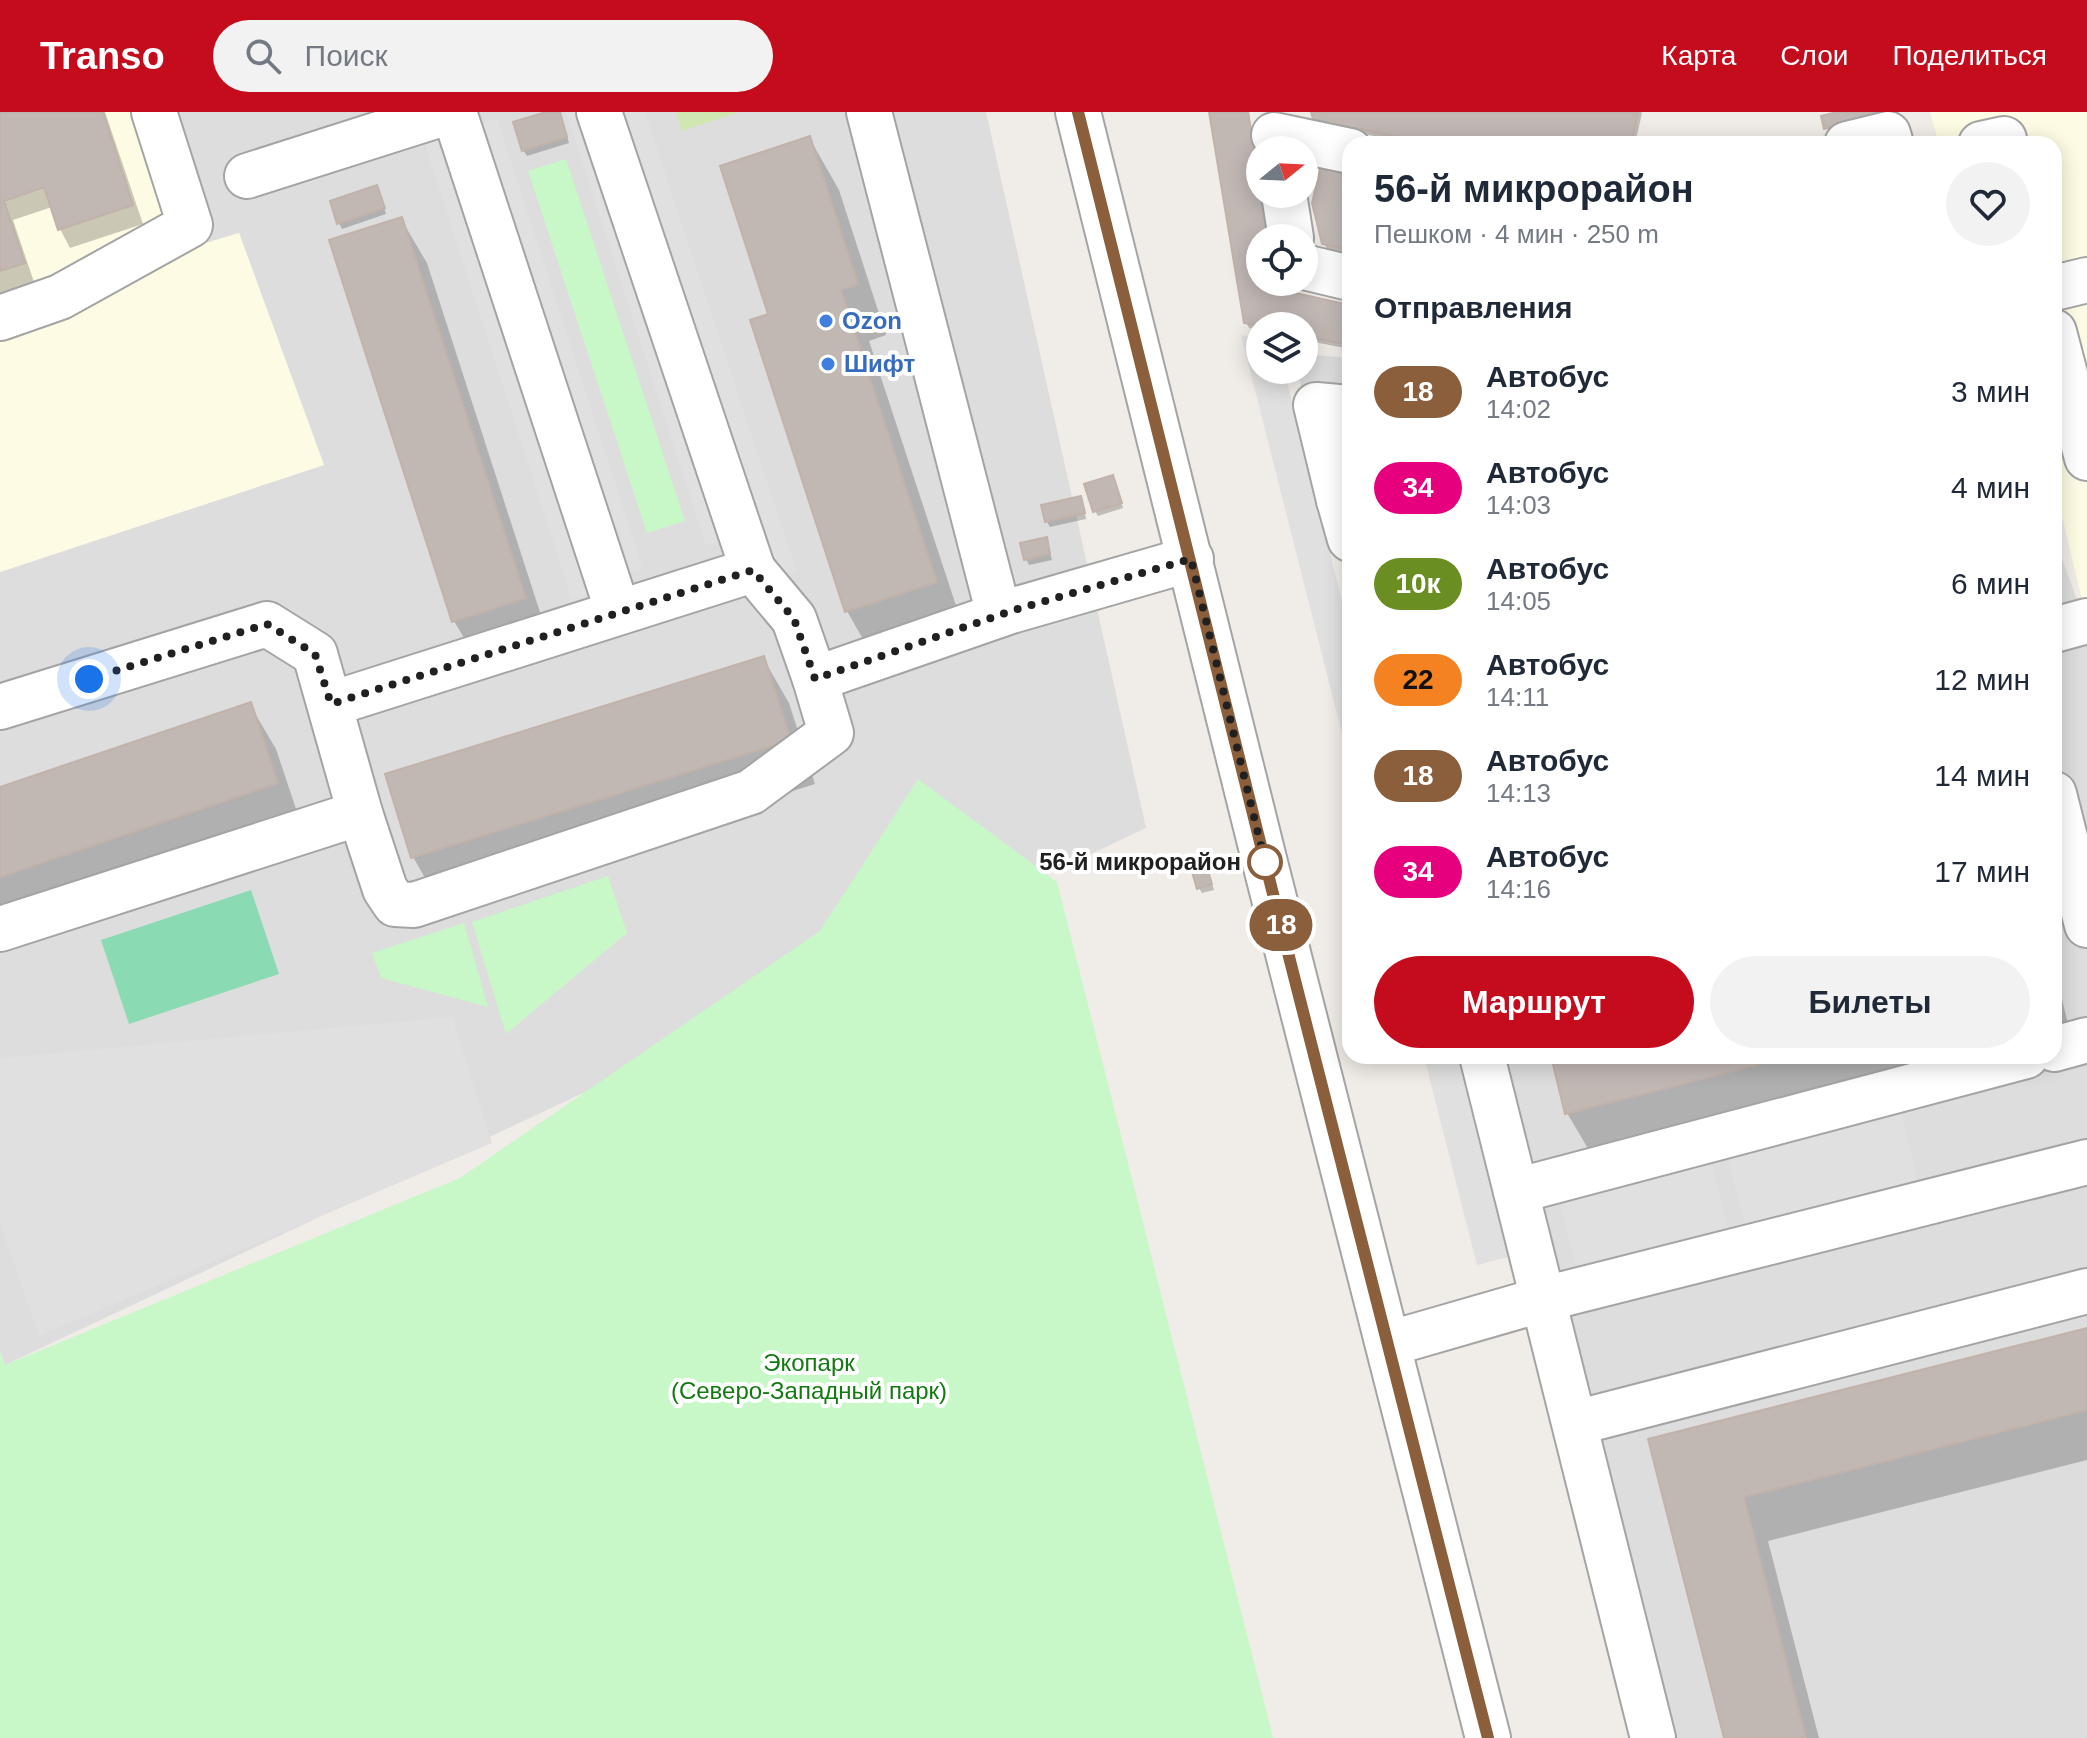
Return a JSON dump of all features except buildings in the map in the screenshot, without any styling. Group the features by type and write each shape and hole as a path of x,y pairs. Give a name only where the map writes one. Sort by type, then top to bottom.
{"street":[{"path":"0,318 60,297 190,225 154,112"},
{"path":"247,176 451,112 618,612"},
{"path":"0,707 267,624 315,654 385,889 395,904 414,905 751,792 831,733 794,619 753,570 599,112"},
{"path":"869,112 999,615"},
{"path":"1078,112 1488,1738"},
{"path":"1273,132 1342,149"},
{"path":"1318,270 1342,276"},
{"path":"2062,286 2087,280"},
{"path":"2062,363 2087,458"},
{"path":"1342,407 1316,405 1342,498"},
{"path":"815,679 999,615 1191,559"},
{"path":"331,704 753,570"},
{"path":"2062,628 2087,621"},
{"path":"0,929 360,813"},
{"path":"2062,826 2087,925"},
{"path":"2062,1047 2087,1040"},
{"path":"1484,1064 1653,1738"},
{"path":"1516,1191 1996,1064"},
{"path":"1388,1344 1544,1299 2087,1162"},
{"path":"1575,1423 2087,1291"}],"shaded area":[{"path":"0,112 165,112 206,243 239,233 324,465 0,572"},
{"path":"165,112 986,112 1146,828 5,1365 0,1352 0,572 324,465 239,233 206,243"},
{"path":"566,112 596,112 734,536 706,546"},
{"path":"613,112 645,112 797,572 768,581"},
{"path":"1930,112 2087,112 2087,621 2062,516 2062,136 1937,136"},
{"path":"497,118 643,569 616,578 469,128"},
{"path":"452,136 600,591 572,600 425,145"},
{"path":"1241,335 1246,336 1246,355"},
{"path":"1318,355 1342,357 1342,545 1301,384 1318,384"},
{"path":"1253,384 1288,384 1342,601 1342,733"},
{"path":"2062,559 2087,627 2087,1738 1646,1738 1474,1064 2062,1064"},
{"path":"452,1017 492,1143 39,1336 0,1224 0,1058"},
{"path":"1426,1064 1459,1064 1508,1257 1477,1265"},
{"path":"1901,1112 1918,1181 1745,1225 1727,1157"},
{"path":"1711,1160 1728,1229 1576,1268 1559,1199"}],"green space":[{"path":"676,112 739,112 682,131"},
{"path":"566,159 685,521 647,533 528,171"},
{"name":"Экопарк (Северо-Западный парк)","path":"918,779 1057,882 1273,1738 0,1738 0,1352 5,1365 460,1178 820,931"},
{"path":"608,876 627,933 506,1034 472,922"},
{"path":"251,890 279,974 129,1024 101,940"},
{"path":"464,923 488,1007 381,978 372,953"}],"bus line":[{"name":"18","path":"1078,112 1488,1738"}],"place":[{"name":"Ozon","path":"826,321"},
{"name":"Шифт","path":"828,364"},
{"name":"56-й микрорайон","path":"1265,862"}],"route":[{"path":"89,679 267,624 315,654 331,704 753,570 794,619 815,679 1011,611 1191,559 1265,862"}]}
